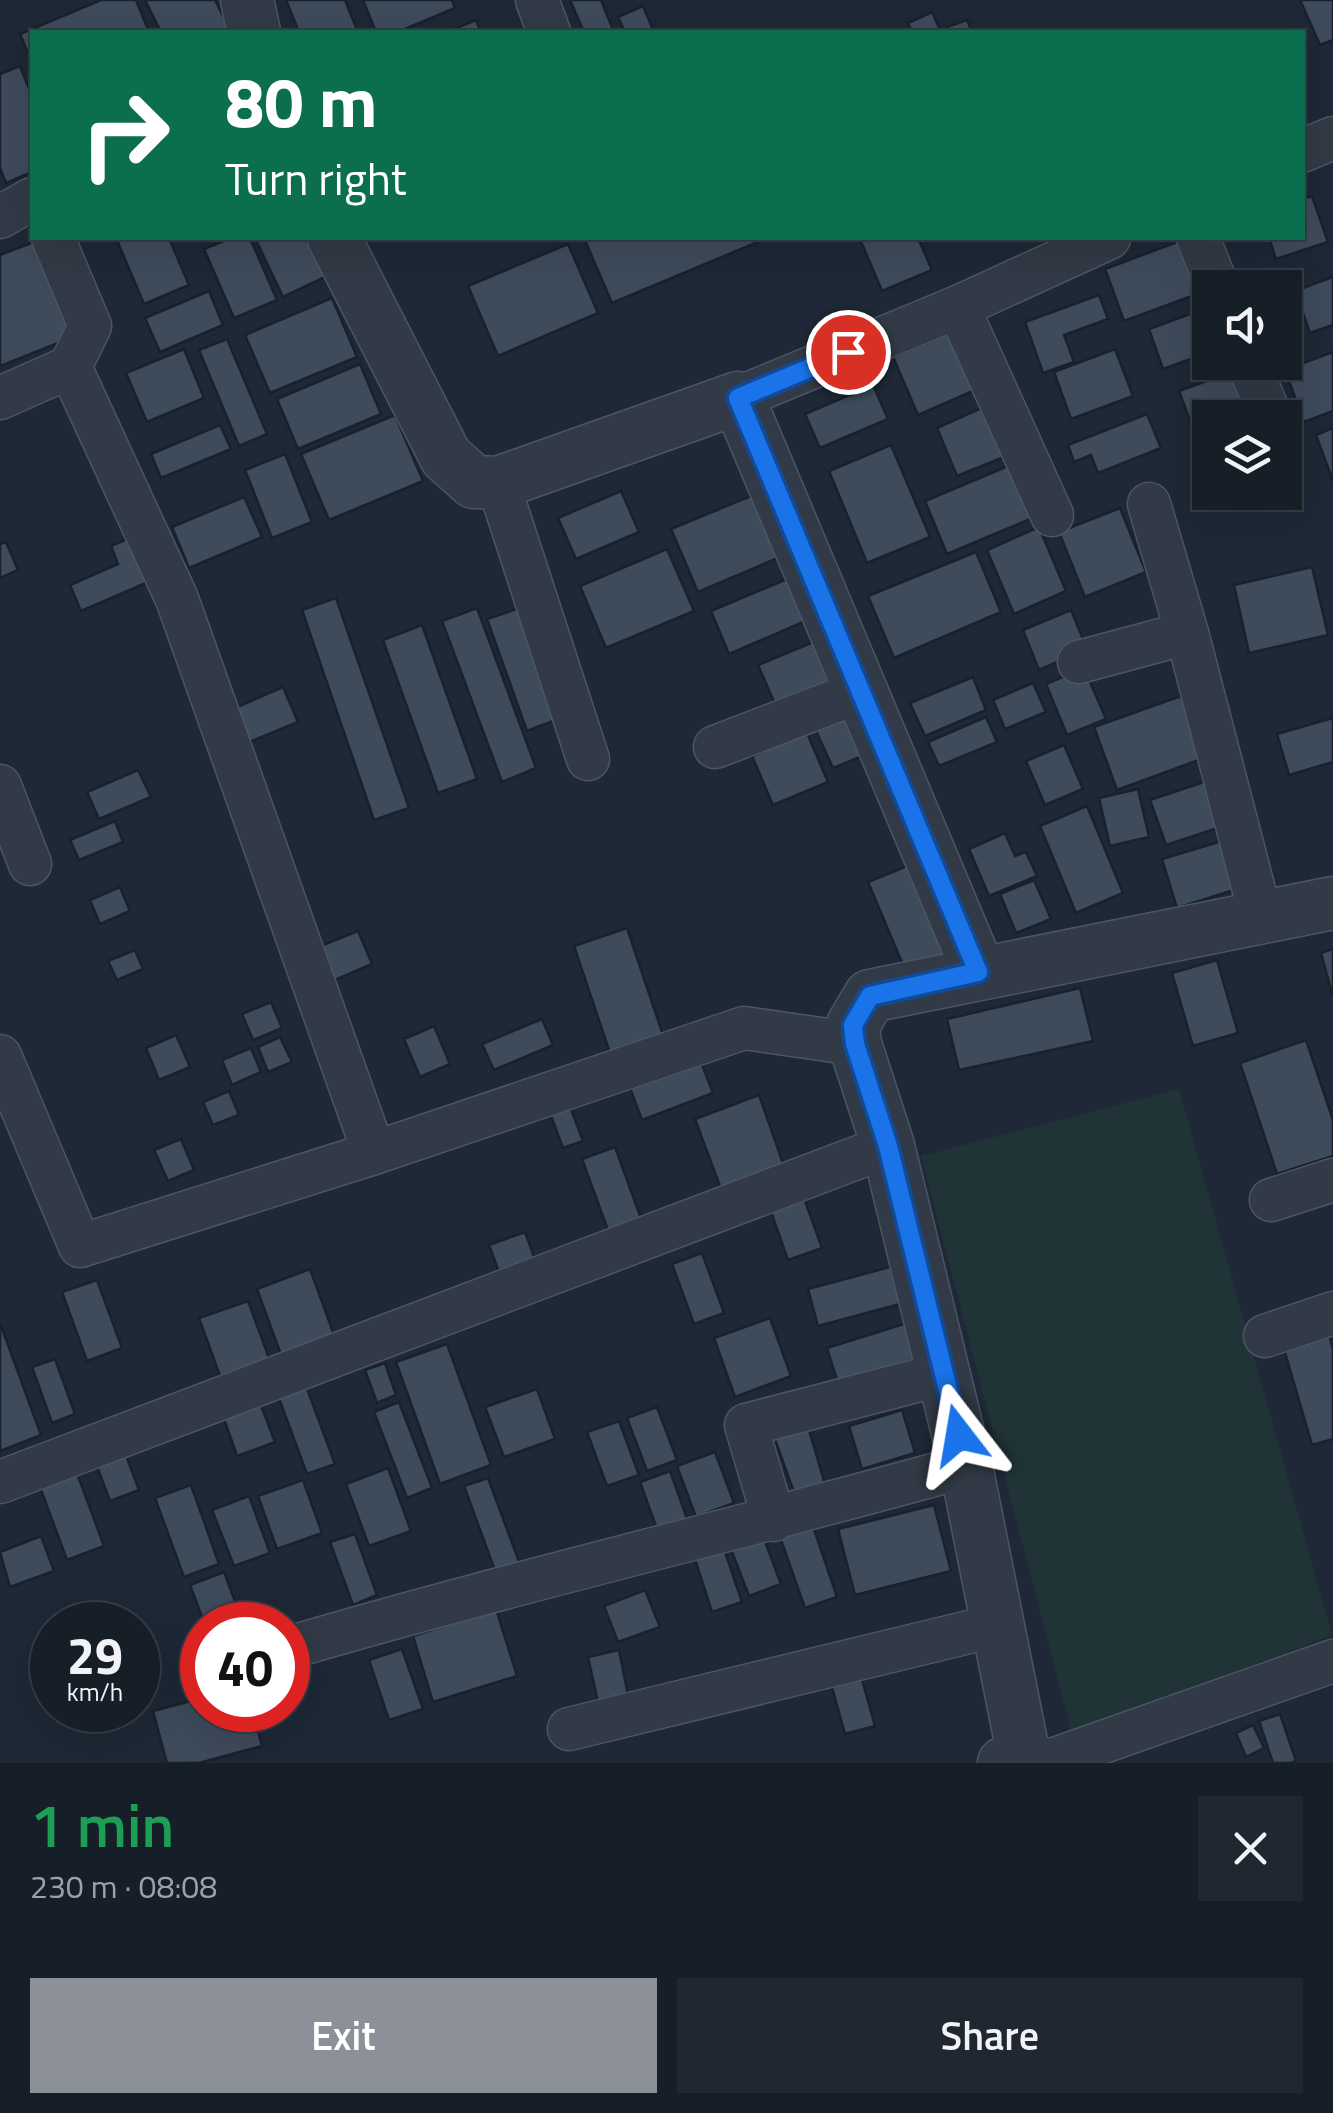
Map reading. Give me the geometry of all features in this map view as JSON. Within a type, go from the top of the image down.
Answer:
[{"type":"street","points":[[247,0],[254,30]]},
{"type":"street","points":[[537,0],[548,30]]},
{"type":"street","points":[[1305,150],[1333,138]]},
{"type":"street","points":[[0,216],[30,200]]},
{"type":"street","points":[[0,398],[70,367],[90,326],[54,240]]},
{"type":"street","points":[[335,240],[446,457],[474,482],[498,482],[738,398],[958,307],[1105,240]]},
{"type":"street","points":[[1199,240],[1211,270]]},
{"type":"street","points":[[958,307],[1052,514]]},
{"type":"street","points":[[70,367],[176,600],[374,1154]]},
{"type":"street","points":[[738,398],[978,972]]},
{"type":"street","points":[[498,482],[588,759]]},
{"type":"street","points":[[1149,504],[1188,633],[1261,917]]},
{"type":"street","points":[[1079,662],[1188,633]]},
{"type":"street","points":[[714,747],[859,692]]},
{"type":"street","points":[[0,786],[30,864]]},
{"type":"street","points":[[1333,903],[870,996],[853,1025],[855,1044],[888,1146],[944,1374],[998,1625],[1033,1761],[1333,1661]]},
{"type":"street","points":[[0,1056],[80,1246],[374,1154],[744,1028],[855,1044]]},
{"type":"street","points":[[0,1482],[888,1146]]},
{"type":"street","points":[[1271,1200],[1333,1180]]},
{"type":"street","points":[[1265,1336],[1333,1312]]},
{"type":"street","points":[[774,1520],[746,1425],[944,1374]]},
{"type":"street","points":[[310,1641],[422,1608],[774,1520],[966,1466]]},
{"type":"street","points":[[569,1729],[998,1625]]},
{"type":"green space","points":[[1179,1089],[1332,1635],[1072,1734],[921,1156]]},
{"type":"building","points":[[101,0],[136,0],[148,30],[30,30],[30,58],[20,34]]},
{"type":"building","points":[[145,0],[215,0],[230,30],[160,30]]},
{"type":"building","points":[[286,0],[345,0],[357,30],[298,30]]},
{"type":"building","points":[[363,0],[452,0],[455,8],[403,30],[375,30]]},
{"type":"building","points":[[570,0],[601,0],[613,30],[583,30]]},
{"type":"building","points":[[1300,0],[1333,0],[1333,40],[1320,45]]},
{"type":"building","points":[[643,6],[653,30],[624,30],[618,17]]},
{"type":"building","points":[[932,12],[940,30],[911,30],[908,23]]},
{"type":"building","points":[[476,20],[480,30],[451,30]]},
{"type":"building","points":[[967,20],[971,30],[948,30],[947,27]]},
{"type":"building","points":[[20,66],[30,91],[30,173],[6,183],[0,168],[0,74]]},
{"type":"building","points":[[1312,196],[1328,242],[1276,259],[1270,240],[1305,240],[1305,198]]},
{"type":"building","points":[[45,240],[103,325],[0,366],[0,255]]},
{"type":"building","points":[[117,240],[170,240],[189,285],[144,304]]},
{"type":"building","points":[[226,240],[251,240],[277,300],[234,318],[204,249]]},
{"type":"building","points":[[256,240],[307,240],[325,277],[283,297]]},
{"type":"building","points":[[585,240],[762,240],[612,303]]},
{"type":"building","points":[[860,240],[919,240],[932,270],[882,291]]},
{"type":"building","points":[[1189,240],[1200,270],[1192,270],[1192,296],[1124,321],[1105,269]]},
{"type":"building","points":[[568,244],[598,313],[498,356],[468,286]]},
{"type":"building","points":[[1333,277],[1333,325],[1310,333],[1302,311],[1302,288]]},
{"type":"building","points":[[209,291],[223,325],[160,352],[145,318]]},
{"type":"building","points":[[1099,295],[1108,319],[1064,335],[1074,362],[1043,373],[1025,322]]},
{"type":"building","points":[[332,298],[357,357],[270,393],[245,335]]},
{"type":"building","points":[[1192,313],[1192,359],[1163,369],[1149,329]]},
{"type":"building","points":[[957,330],[982,387],[918,415],[893,357]]},
{"type":"building","points":[[227,339],[267,434],[239,446],[199,350]]},
{"type":"building","points":[[184,349],[204,398],[147,422],[126,373]]},
{"type":"building","points":[[1115,349],[1133,396],[1071,419],[1054,372]]},
{"type":"building","points":[[1333,352],[1333,411],[1304,422],[1302,400],[1296,400],[1289,380],[1302,380],[1302,364]]},
{"type":"building","points":[[360,364],[381,414],[298,449],[277,399]]},
{"type":"building","points":[[1209,380],[1241,380],[1248,400],[1192,400],[1192,426],[1179,391]]},
{"type":"building","points":[[873,385],[888,419],[820,448],[805,414]]},
{"type":"building","points":[[988,405],[1009,455],[957,476],[937,428]]},
{"type":"building","points":[[1147,414],[1161,448],[1098,473],[1091,455],[1074,462],[1068,445]]},
{"type":"building","points":[[395,415],[423,481],[329,520],[301,454]]},
{"type":"building","points":[[220,425],[231,449],[161,478],[151,454]]},
{"type":"building","points":[[1333,428],[1333,481],[1316,435]]},
{"type":"building","points":[[891,445],[930,537],[867,563],[829,471]]},
{"type":"building","points":[[285,454],[312,522],[272,538],[245,470]]},
{"type":"building","points":[[1013,464],[1035,517],[947,554],[925,501]]},
{"type":"building","points":[[768,489],[794,551],[698,592],[671,529]]},
{"type":"building","points":[[621,491],[639,532],[576,559],[558,518]]},
{"type":"building","points":[[244,497],[262,537],[189,568],[172,527]]},
{"type":"building","points":[[1120,508],[1146,572],[1085,597],[1059,532]]},
{"type":"building","points":[[1039,527],[1066,591],[1014,614],[987,550]]},
{"type":"building","points":[[141,533],[160,577],[81,611],[70,585],[118,564],[111,546]]},
{"type":"building","points":[[6,542],[18,570],[0,578],[0,544]]},
{"type":"building","points":[[667,549],[694,611],[606,648],[580,586]]},
{"type":"building","points":[[976,552],[1001,612],[894,658],[868,596]]},
{"type":"building","points":[[1312,567],[1328,635],[1249,653],[1234,585]]},
{"type":"building","points":[[799,574],[817,616],[729,654],[711,611]]},
{"type":"building","points":[[336,598],[409,808],[374,820],[302,610]]},
{"type":"building","points":[[523,607],[561,718],[527,731],[487,619]]},
{"type":"building","points":[[477,608],[536,768],[502,782],[442,621]]},
{"type":"building","points":[[1071,610],[1087,649],[1039,670],[1023,630]]},
{"type":"building","points":[[422,625],[477,779],[438,793],[383,640]]},
{"type":"building","points":[[828,636],[844,675],[775,704],[758,665]]},
{"type":"building","points":[[1084,668],[1106,719],[1067,735],[1046,684]]},
{"type":"building","points":[[973,677],[986,710],[925,736],[910,703]]},
{"type":"building","points":[[1033,683],[1046,712],[1005,729],[993,700]]},
{"type":"building","points":[[283,687],[298,722],[242,745],[228,711]]},
{"type":"building","points":[[1181,696],[1204,758],[1117,790],[1094,727]]},
{"type":"building","points":[[849,717],[865,755],[833,768],[816,731]]},
{"type":"building","points":[[986,717],[997,742],[939,766],[928,742]]},
{"type":"building","points":[[1333,718],[1333,762],[1289,775],[1277,734]]},
{"type":"building","points":[[807,733],[828,782],[773,805],[752,756]]},
{"type":"building","points":[[1064,745],[1083,789],[1045,805],[1026,761]]},
{"type":"building","points":[[138,770],[151,797],[99,819],[87,792]]},
{"type":"building","points":[[1213,779],[1227,825],[1166,845],[1150,800]]},
{"type":"building","points":[[1138,789],[1149,837],[1110,846],[1099,798]]},
{"type":"building","points":[[1087,806],[1123,893],[1076,913],[1040,826]]},
{"type":"building","points":[[115,821],[123,842],[79,860],[70,840]]},
{"type":"building","points":[[1005,833],[1015,856],[1026,852],[1037,876],[989,896],[969,849]]},
{"type":"building","points":[[1222,841],[1237,889],[1177,908],[1162,859]]},
{"type":"building","points":[[917,862],[954,952],[906,972],[868,882]]},
{"type":"building","points":[[1034,880],[1051,919],[1016,933],[1000,894]]},
{"type":"building","points":[[120,887],[130,911],[100,924],[90,900]]},
{"type":"building","points":[[627,928],[664,1038],[611,1056],[574,946]]},
{"type":"building","points":[[358,931],[372,964],[328,983],[313,949]]},
{"type":"building","points":[[1333,949],[1333,997],[1321,953]]},
{"type":"building","points":[[135,950],[143,969],[117,980],[108,961]]},
{"type":"building","points":[[1217,960],[1238,1033],[1193,1046],[1172,973]]},
{"type":"building","points":[[1080,988],[1093,1041],[959,1070],[947,1019]]},
{"type":"building","points":[[271,1002],[282,1028],[253,1040],[242,1014]]},
{"type":"building","points":[[542,1019],[553,1045],[494,1070],[482,1044]]},
{"type":"building","points":[[434,1026],[450,1064],[420,1077],[404,1039]]},
{"type":"building","points":[[176,1035],[190,1067],[159,1080],[146,1048]]},
{"type":"building","points":[[280,1037],[292,1062],[268,1072],[258,1047]]},
{"type":"building","points":[[1306,1040],[1333,1120],[1333,1156],[1277,1174],[1240,1063]]},
{"type":"building","points":[[251,1048],[261,1072],[232,1085],[222,1060]]},
{"type":"building","points":[[701,1062],[713,1093],[642,1120],[630,1088]]},
{"type":"building","points":[[229,1091],[239,1115],[213,1125],[203,1102]]},
{"type":"building","points":[[759,1095],[784,1166],[721,1189],[695,1119]]},
{"type":"building","points":[[568,1101],[583,1141],[563,1148],[548,1108]]},
{"type":"building","points":[[181,1139],[194,1170],[168,1181],[154,1150]]},
{"type":"building","points":[[615,1147],[646,1232],[613,1244],[582,1159]]},
{"type":"building","points":[[804,1198],[822,1248],[788,1260],[770,1209]]},
{"type":"building","points":[[525,1232],[539,1270],[503,1283],[489,1245]]},
{"type":"building","points":[[702,1253],[724,1313],[694,1324],[672,1264]]},
{"type":"building","points":[[905,1263],[915,1300],[818,1326],[808,1289]]},
{"type":"building","points":[[310,1269],[337,1343],[284,1363],[257,1289]]},
{"type":"building","points":[[97,1280],[122,1348],[87,1361],[62,1292]]},
{"type":"building","points":[[248,1301],[269,1358],[220,1376],[199,1318]]},
{"type":"building","points":[[770,1318],[791,1376],[735,1397],[714,1338]]},
{"type":"building","points":[[923,1318],[934,1353],[838,1383],[827,1348]]},
{"type":"building","points":[[0,1323],[41,1435],[0,1451]]},
{"type":"building","points":[[1329,1335],[1333,1349],[1333,1439],[1312,1445],[1284,1349]]},
{"type":"building","points":[[447,1344],[491,1465],[440,1484],[396,1362]]},
{"type":"building","points":[[55,1359],[75,1414],[52,1423],[32,1367]]},
{"type":"building","points":[[385,1363],[396,1395],[377,1403],[365,1370]]},
{"type":"building","points":[[302,1375],[335,1464],[307,1474],[274,1385]]},
{"type":"building","points":[[537,1389],[555,1439],[504,1457],[485,1407]]},
{"type":"building","points":[[259,1400],[275,1442],[237,1456],[222,1413]]},
{"type":"building","points":[[399,1402],[432,1488],[407,1498],[374,1412]]},
{"type":"building","points":[[657,1407],[677,1460],[647,1471],[627,1418]]},
{"type":"building","points":[[902,1410],[915,1453],[862,1469],[849,1426]]},
{"type":"building","points":[[806,1420],[827,1491],[795,1495],[773,1434]]},
{"type":"building","points":[[619,1421],[639,1475],[607,1486],[587,1432]]},
{"type":"building","points":[[124,1450],[139,1490],[110,1501],[95,1461]]},
{"type":"building","points":[[715,1452],[734,1503],[696,1517],[677,1466]]},
{"type":"building","points":[[74,1465],[104,1546],[67,1560],[37,1479]]},
{"type":"building","points":[[388,1468],[411,1531],[369,1546],[346,1484]]},
{"type":"building","points":[[670,1471],[688,1521],[658,1532],[640,1482]]},
{"type":"building","points":[[488,1478],[521,1567],[497,1576],[464,1486]]},
{"type":"building","points":[[303,1480],[322,1533],[277,1549],[258,1496]]},
{"type":"building","points":[[191,1485],[219,1564],[184,1577],[155,1498]]},
{"type":"building","points":[[249,1496],[270,1553],[234,1566],[212,1510]]},
{"type":"building","points":[[934,1505],[951,1571],[855,1595],[838,1529]]},
{"type":"building","points":[[813,1526],[837,1597],[805,1608],[780,1537]]},
{"type":"building","points":[[355,1534],[377,1595],[353,1605],[330,1542]]},
{"type":"building","points":[[41,1536],[54,1571],[10,1587],[0,1552]]},
{"type":"building","points":[[763,1536],[781,1584],[749,1596],[731,1549]]},
{"type":"building","points":[[722,1543],[742,1602],[712,1612],[693,1553]]},
{"type":"building","points":[[224,1572],[235,1602],[196,1602],[190,1585]]},
{"type":"building","points":[[645,1590],[660,1627],[618,1642],[604,1606]]},
{"type":"building","points":[[496,1609],[517,1676],[433,1702],[413,1636]]},
{"type":"building","points":[[402,1649],[423,1709],[389,1720],[369,1660]]},
{"type":"building","points":[[619,1650],[628,1695],[598,1702],[588,1657]]},
{"type":"building","points":[[861,1676],[875,1726],[845,1734],[831,1684]]},
{"type":"building","points":[[180,1704],[180,1732],[258,1732],[262,1746],[199,1763],[167,1763],[159,1732],[160,1709]]},
{"type":"building","points":[[1280,1714],[1296,1761],[1291,1763],[1273,1763],[1259,1721]]},
{"type":"building","points":[[1253,1725],[1264,1748],[1246,1757],[1236,1733]]},
{"type":"route","points":[[848,352],[738,398],[978,972],[870,996],[853,1025],[855,1044],[888,1146],[959,1435]]}]
